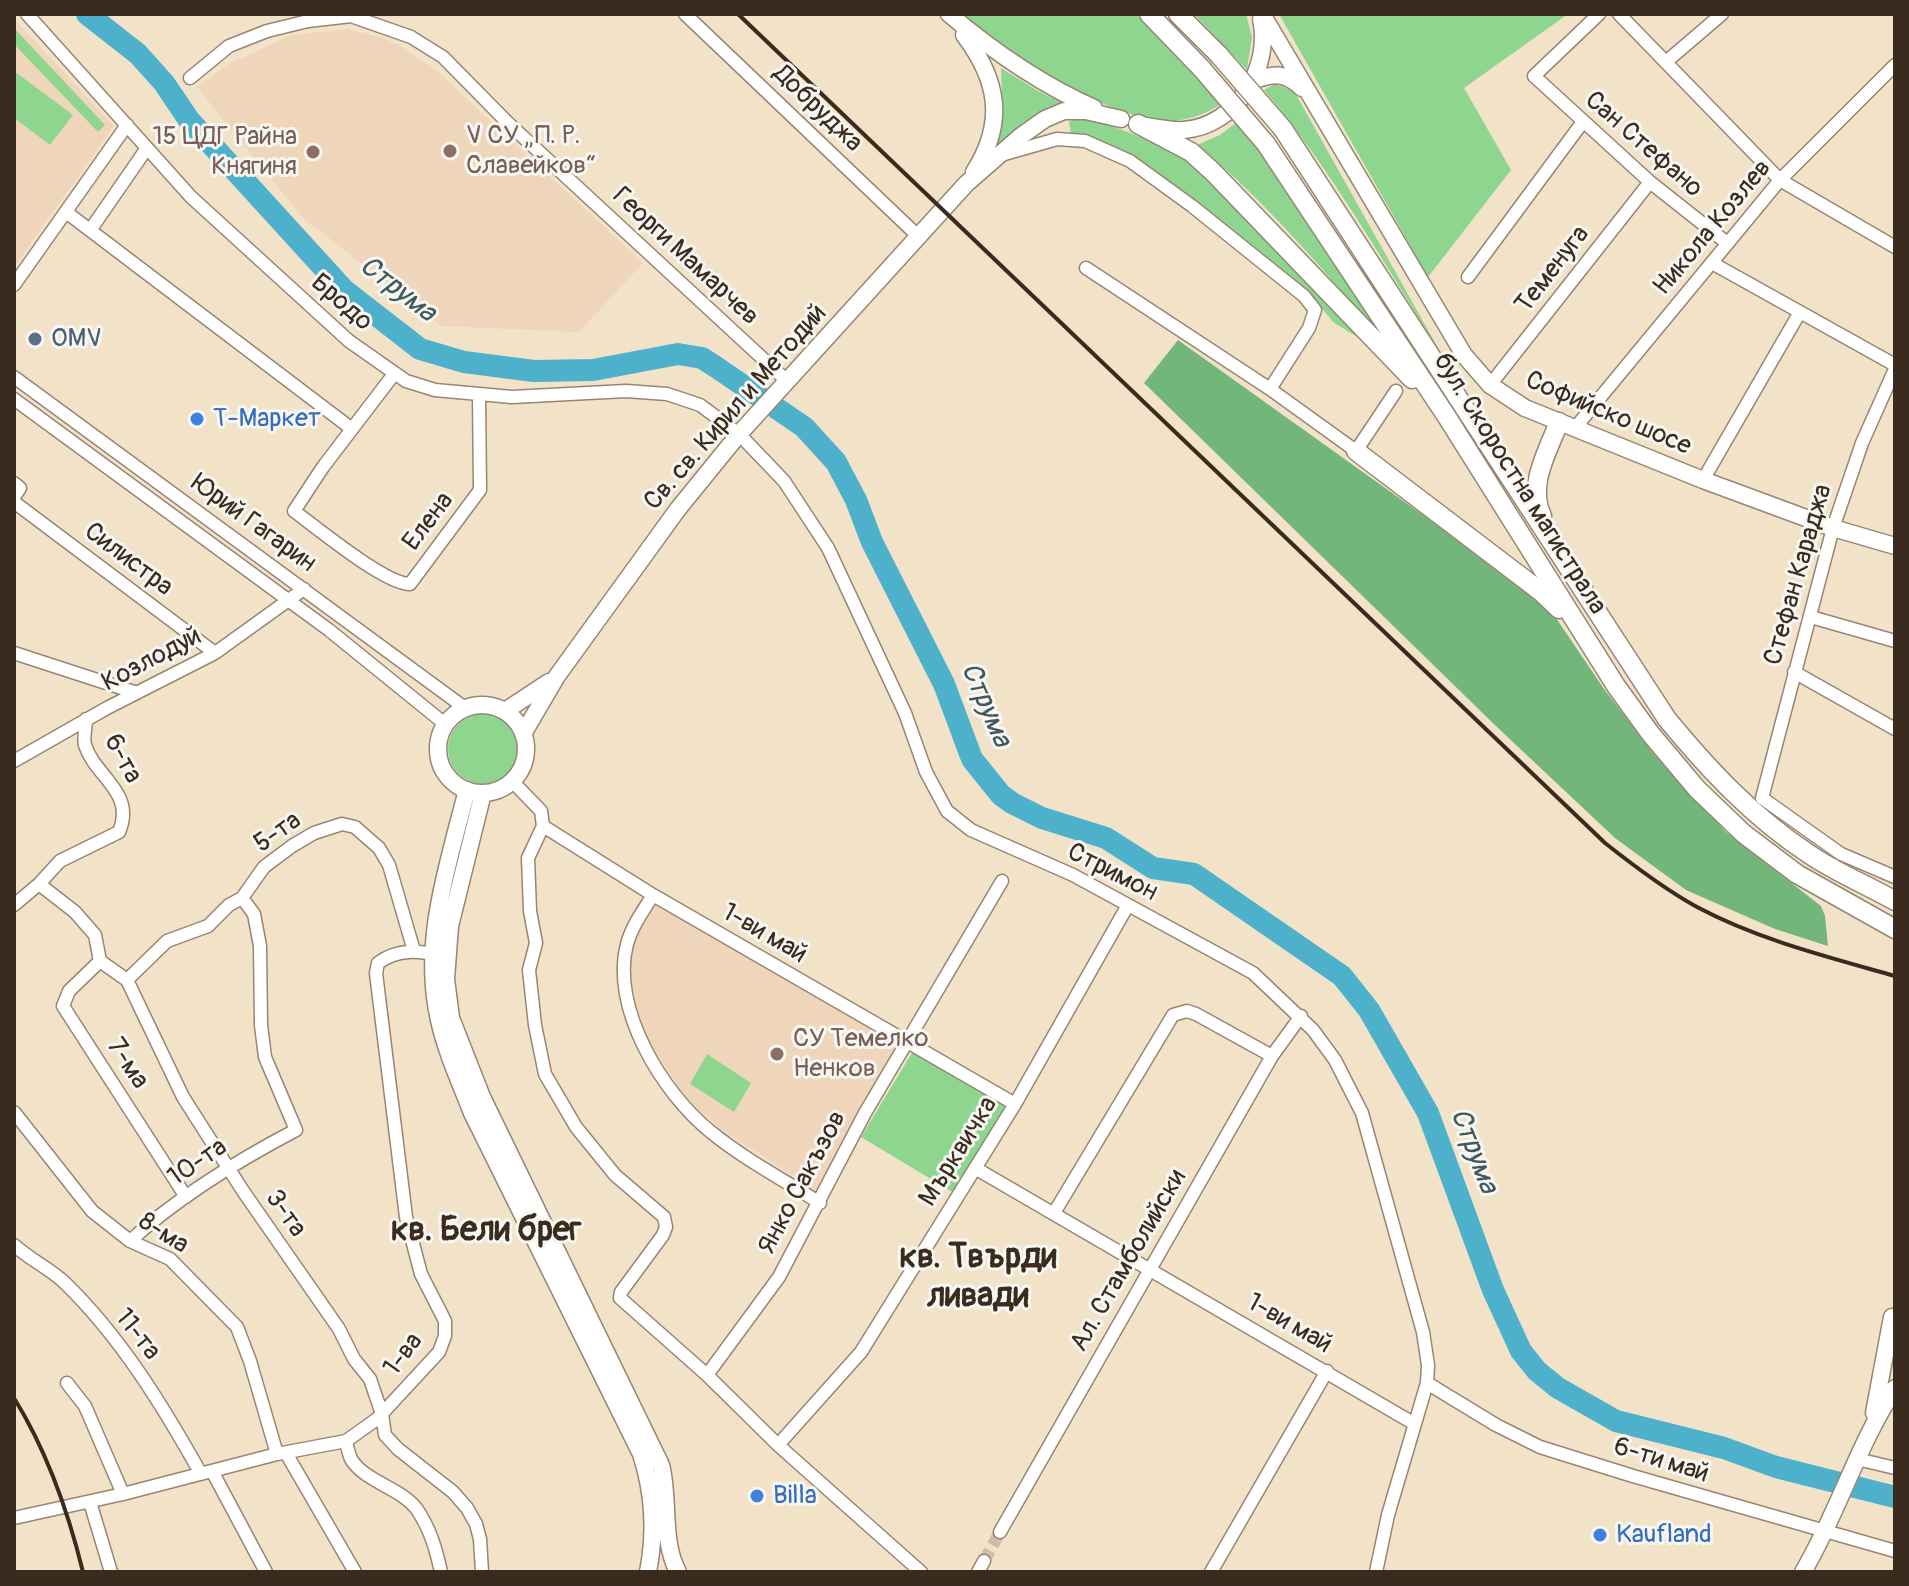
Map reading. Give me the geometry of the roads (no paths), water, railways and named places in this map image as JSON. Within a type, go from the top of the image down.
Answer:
[{"type":"highway","name":"бул. Скоростна магистрала","points":[[1149,14],[1202,69],[1266,144],[1447,417],[1582,633],[1650,733],[1706,798],[1744,834],[1797,874],[1895,929]]},
{"type":"highway","name":"бул. Скоростна магистрала","points":[[1178,14],[1219,55],[1283,129],[1667,719],[1714,775],[1759,817],[1810,855],[1895,901]]},
{"type":"highway","points":[[1130,122],[1191,152],[1213,172],[1447,417]]},
{"type":"highway","points":[[1562,558],[1538,509],[1535,492],[1539,475],[1567,425]]},
{"type":"highway","points":[[1356,451],[1540,591],[1582,633]]},
{"type":"main road","name":"Св. св. Кирил и Методий","points":[[949,14],[977,52],[993,88],[994,110],[989,145],[966,184]]},
{"type":"main road","points":[[949,14],[1002,57],[1064,95],[1130,122],[1184,130],[1207,124],[1242,98],[1253,81],[1263,47],[1261,14]]},
{"type":"main road","name":"Софийско шосе","points":[[1261,14],[1464,355],[1490,385],[1513,402],[1703,480],[1833,528],[1895,546]]},
{"type":"main road","name":"Софийско шосе","points":[[1253,81],[1276,74],[1286,76],[1310,97]]},
{"type":"main road","name":"Св. св. Кирил и Методий","points":[[523,734],[557,676],[678,509],[744,429],[966,184],[1045,119],[1064,111],[1086,111],[1130,122]]},
{"type":"main road","name":"Св. св. Кирил и Методий","points":[[505,711],[557,676]]},
{"type":"main road","points":[[481,705],[505,711],[519,725],[526,748],[524,762],[512,781],[499,790],[475,792],[454,782],[440,763],[439,739],[445,724],[465,708],[481,705]]},
{"type":"main road","points":[[475,792],[460,879],[439,956],[438,1018],[472,1113],[641,1454],[653,1501],[654,1536],[648,1572]]},
{"type":"main road","points":[[439,956],[451,1018],[482,1097],[661,1465],[665,1479],[669,1541],[678,1572]]},
{"type":"main road","points":[[1873,1423],[1894,1320]]},
{"type":"main road","points":[[1803,1572],[1873,1423],[1895,1388]]},
{"type":"street","name":"Бродо","points":[[27,14],[191,197],[349,341],[394,374],[435,390],[512,397],[626,391],[667,394],[700,405],[724,421]]},
{"type":"street","name":"Добруджа","points":[[685,14],[919,237]]},
{"type":"street","name":"Сан Стефано","points":[[1599,14],[1534,76],[1650,182],[1727,243]]},
{"type":"street","points":[[1619,14],[1780,180],[1895,247]]},
{"type":"street","points":[[1667,61],[1722,14]]},
{"type":"street","name":"Георги Мамарчев","points":[[190,78],[229,46],[308,21],[351,15],[411,37],[443,57],[782,387]]},
{"type":"street","name":"Никола Козлев","points":[[1567,425],[1712,263],[1780,180],[1895,65]]},
{"type":"street","points":[[1468,277],[1582,123]]},
{"type":"street","points":[[14,285],[127,125]]},
{"type":"street","points":[[998,156],[1057,139],[1085,141],[1130,161],[1192,206],[1304,296],[1315,310],[1309,328],[1270,389]]},
{"type":"street","points":[[91,229],[147,148]]},
{"type":"street","name":"Теменуга","points":[[1490,385],[1650,182]]},
{"type":"street","points":[[66,212],[352,429],[394,374]]},
{"type":"street","points":[[1712,263],[1895,367]]},
{"type":"street","points":[[1086,268],[1270,389],[1356,451],[1396,391]]},
{"type":"street","points":[[1703,480],[1800,312]]},
{"type":"street","name":"Стефан Караджа","points":[[1895,367],[1862,443],[1833,528],[1762,798],[1841,854],[1895,877]]},
{"type":"street","name":"Юрий Гагарин","points":[[14,377],[465,708]]},
{"type":"street","name":"Елена","points":[[352,429],[294,511],[383,574],[403,584],[410,584],[480,490],[479,394]]},
{"type":"street","name":"Юрий Гагарин","points":[[14,399],[287,599],[445,724]]},
{"type":"street","name":"Стримон","points":[[724,421],[744,429],[784,481],[828,548],[905,713],[926,772],[947,811],[971,830],[1073,875],[1253,973],[1301,1016],[1335,1060],[1362,1113],[1423,1332],[1428,1365],[1427,1383]]},
{"type":"street","name":"Силистра","points":[[14,483],[20,488],[14,500],[215,653]]},
{"type":"street","points":[[1877,541],[1895,536]]},
{"type":"street","name":"Козлодуй","points":[[14,761],[86,719],[215,653],[304,589]]},
{"type":"street","points":[[1811,617],[1895,641]]},
{"type":"street","points":[[14,653],[137,693]]},
{"type":"street","points":[[1794,672],[1895,729]]},
{"type":"street","name":"6-та","points":[[14,905],[60,861],[119,832],[125,817],[119,798],[84,745],[86,719]]},
{"type":"street","name":"1-ви май","points":[[512,781],[541,811],[543,826],[653,895],[1015,1104]]},
{"type":"street","name":"5-та","points":[[127,980],[167,941],[208,926],[229,905],[242,898],[264,867],[292,846],[330,826],[342,824],[355,827],[379,848],[389,865],[414,951]]},
{"type":"street","points":[[543,826],[528,858],[530,911],[536,943],[529,970],[535,1025],[545,1074],[576,1127],[615,1175],[664,1217],[666,1227],[621,1292],[620,1298],[921,1572]]},
{"type":"street","name":"Янко Сакъзов","points":[[707,1375],[779,1277],[865,1113],[910,1042],[1002,881]]},
{"type":"street","points":[[39,884],[75,912],[95,935],[100,961]]},
{"type":"street","points":[[653,895],[633,927],[626,948],[625,970],[634,1027],[657,1070],[675,1095],[712,1133],[820,1203]]},
{"type":"street","name":"10-та","points":[[130,1241],[158,1216],[229,1167],[296,1130],[265,1057],[261,1025],[260,946],[254,914],[242,898]]},
{"type":"street","name":"Мърквичка","points":[[778,1445],[861,1352],[1015,1104],[1128,905]]},
{"type":"street","name":"1-ва","points":[[14,1518],[346,1441],[382,1414],[439,1352],[445,1336],[445,1321],[418,1265],[406,1217],[377,994],[378,963],[391,954],[414,951],[439,956]]},
{"type":"street","name":"3-та","points":[[100,961],[127,980],[183,1097],[370,1379],[382,1414],[385,1435],[453,1492],[467,1508],[480,1539],[482,1572]]},
{"type":"street","name":"7-ма","points":[[100,961],[64,997],[63,1006],[186,1197]]},
{"type":"street","points":[[1054,1213],[1173,1015],[1187,1011],[1196,1014],[1272,1056]]},
{"type":"street","name":"Ал. Стамболийски","points":[[1000,1532],[1272,1056],[1301,1016]]},
{"type":"street","name":"8-ма","points":[[14,1112],[92,1211],[130,1241],[170,1259],[237,1327],[281,1454],[355,1572]]},
{"type":"street","name":"1-ви май","points":[[975,1168],[1413,1423]]},
{"type":"street","name":"11-та","points":[[14,1245],[62,1280],[97,1320],[164,1407],[266,1572]]},
{"type":"street","points":[[1211,1572],[1327,1371]]},
{"type":"street","points":[[67,1383],[85,1406],[123,1494]]},
{"type":"street","points":[[1376,1572],[1388,1515],[1427,1383]]},
{"type":"street","name":"6-ти май","points":[[1427,1383],[1518,1438],[1540,1447],[1827,1526],[1895,1551]]},
{"type":"street","points":[[346,1441],[351,1459],[364,1473],[391,1487],[415,1506],[433,1537],[441,1572]]},
{"type":"street","points":[[1855,1464],[1895,1468]]},
{"type":"street","points":[[90,1502],[111,1572]]},
{"type":"waterway","name":"Струма","points":[[87,14],[138,54],[164,83],[189,120],[344,290],[420,349],[464,362],[534,371],[593,370],[678,354],[702,358],[804,427],[836,462],[856,500],[872,542],[944,684],[972,759],[1001,795],[1042,818],[1106,838],[1153,868],[1194,874],[1342,976],[1369,1010],[1428,1113],[1493,1290],[1521,1351],[1537,1371],[1558,1388],[1616,1421],[1895,1497]]},
{"type":"tunnel","points":[[984,1561],[1000,1532]]},
{"type":"railway","points":[[738,14],[1605,843],[1673,893],[1721,919],[1794,947],[1895,976]]},
{"type":"railway","points":[[14,1398],[37,1439],[55,1482],[83,1572]]},
{"type":"place","name":"V СУ „П. Р. Славейков“","points":[[450,151]]},
{"type":"place","name":"15 ЦДГ Райна Княгиня","points":[[313,152]]},
{"type":"place","name":"OMV","points":[[35,339]]},
{"type":"place","name":"Т-Маркет","points":[[197,419]]},
{"type":"place","name":"СУ Темелко Ненков","points":[[777,1054]]},
{"type":"place","name":"Billa","points":[[757,1496]]},
{"type":"place","name":"Kaufland","points":[[1600,1535]]},
{"type":"district","name":"кв. Бели брег","points":[[486,1231]]},
{"type":"district","name":"кв. Твърди ливади","points":[[978,1278]]}]
